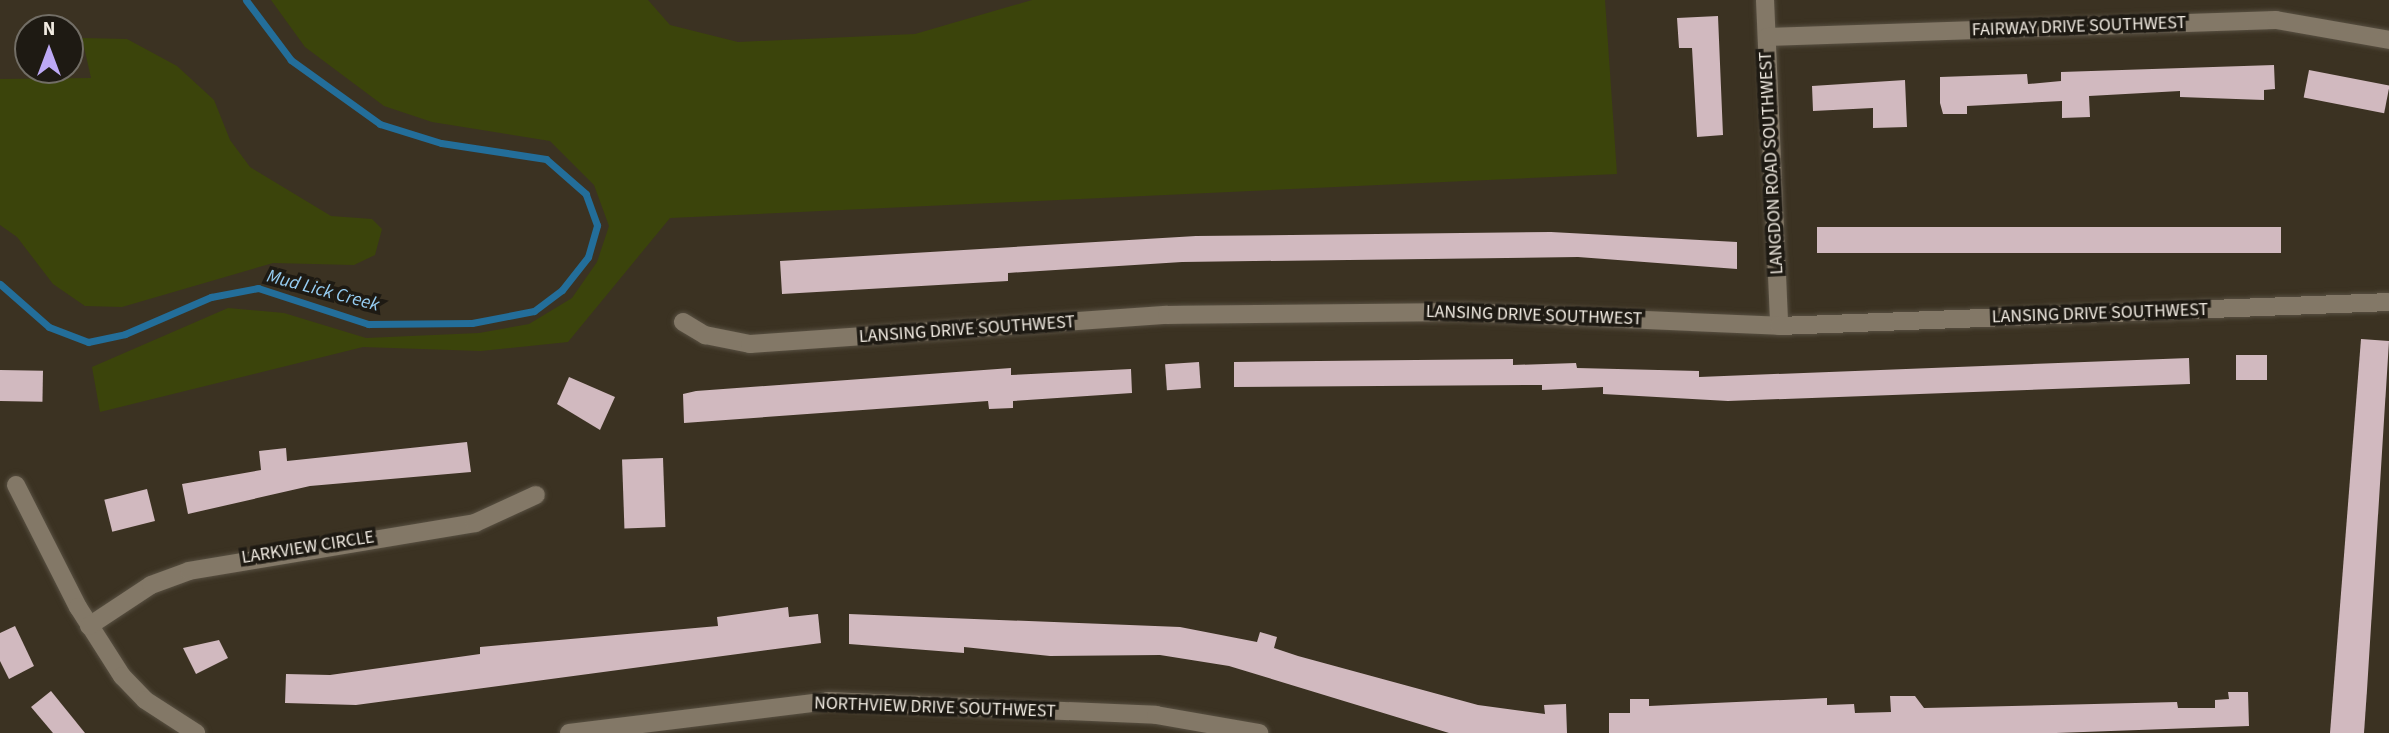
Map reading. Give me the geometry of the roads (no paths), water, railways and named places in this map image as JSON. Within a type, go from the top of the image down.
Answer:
[{"type":"street","name":"LANGDON ROAD SOUTHWEST","points":[[1765,0],[1779,326]]},
{"type":"street","name":"FAIRWAY DRIVE SOUTHWEST","points":[[1767,37],[2276,20],[2389,40]]},
{"type":"street","name":"LANSING DRIVE SOUTHWEST","points":[[683,322],[705,335],[750,344],[1266,313],[1462,312],[1779,326],[2389,302]]},
{"type":"street","points":[[16,485],[89,626],[145,700],[196,733]]},
{"type":"street","name":"LARKVIEW CIRCLE","points":[[89,626],[151,585],[189,570],[475,523],[536,495]]},
{"type":"street","name":"NORTHVIEW DRIVE SOUTHWEST","points":[[569,733],[828,701],[1156,715],[1259,733]]},
{"type":"waterway","name":"Mud Lick Creek","points":[[0,284],[49,327],[88,342],[125,334],[211,297],[258,288],[368,324],[472,323],[534,311],[562,290],[588,257],[597,225],[586,194],[546,159],[441,143],[380,124],[291,60],[246,0]]}]
